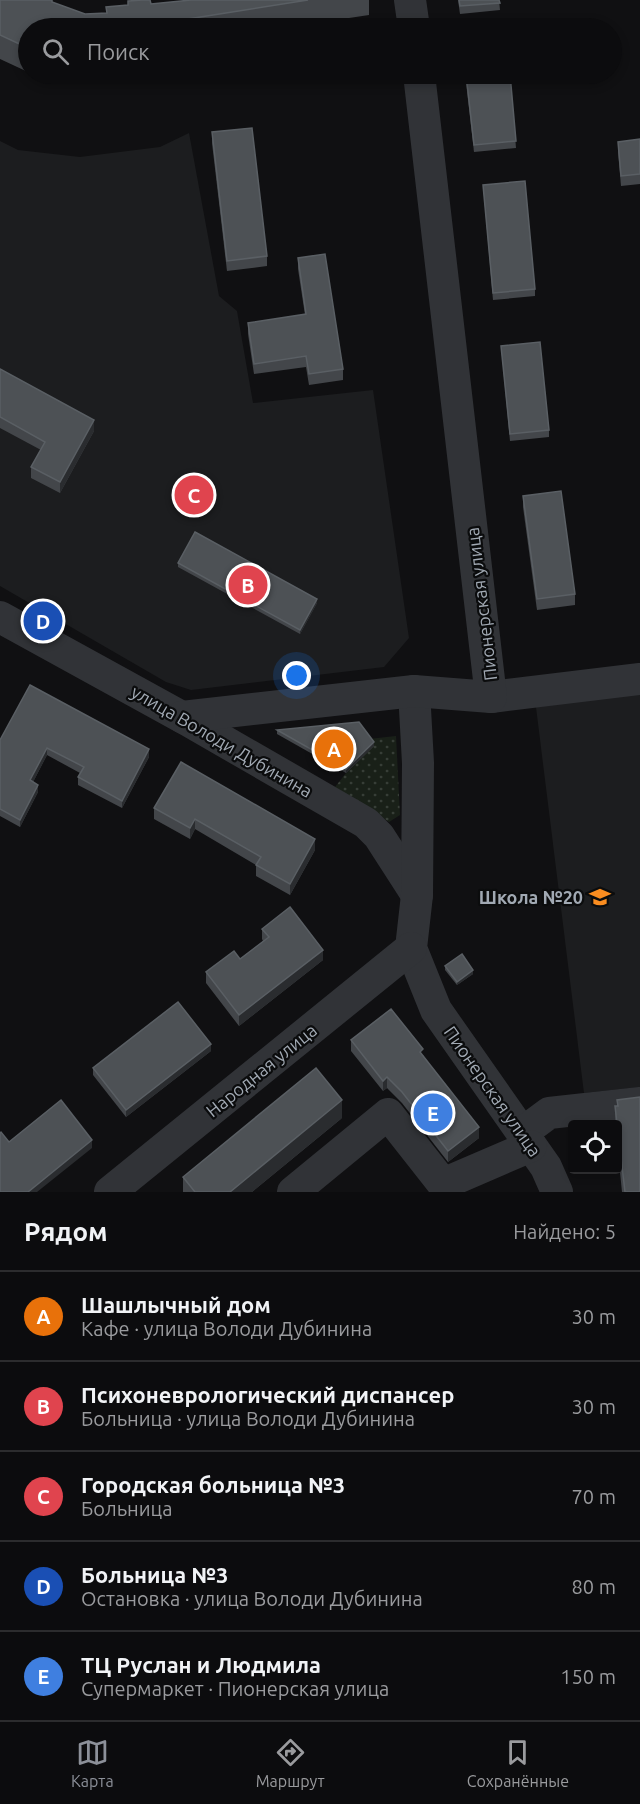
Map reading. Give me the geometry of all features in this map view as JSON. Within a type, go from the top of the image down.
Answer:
[{"type":"street","points":[[410,0],[413,18]]},
{"type":"street","name":"Пионерская улица","points":[[420,84],[491,697],[414,691],[418,763],[417,895],[411,948],[436,1010],[546,1167],[557,1192]]},
{"type":"street","name":"улица Володи Дубинина","points":[[0,616],[366,823],[379,836],[417,895]]},
{"type":"street","points":[[491,697],[640,679]]},
{"type":"street","points":[[182,717],[414,691]]},
{"type":"street","name":"Народная улица","points":[[110,1192],[411,948]]},
{"type":"street","points":[[293,1192],[388,1114],[443,1184],[527,1139],[549,1113],[640,1103]]},
{"type":"shaded area","points":[[189,133],[219,296],[237,311],[253,403],[373,390],[409,638],[384,667],[191,690],[166,682],[0,586],[0,141],[18,150],[80,157],[160,147]]},
{"type":"shaded area","name":"Школа №20","points":[[640,694],[640,1087],[584,1093],[536,707]]},
{"type":"shaded area","points":[[396,736],[400,815],[389,822],[335,787],[373,746],[369,739]]},
{"type":"building","points":[[0,0],[52,0],[52,2],[85,14],[107,13],[106,7],[128,5],[128,1],[143,0],[150,0],[151,4],[191,0],[308,0],[194,18],[18,18],[18,43],[0,35]]},
{"type":"building","points":[[459,0],[499,0],[500,3],[460,6]]},
{"type":"building","points":[[467,84],[511,84],[516,141],[474,145]]},
{"type":"building","points":[[252,128],[267,256],[227,261],[212,132]]},
{"type":"building","points":[[640,139],[640,174],[621,176],[618,142]]},
{"type":"building","points":[[525,181],[535,289],[493,293],[483,185]]},
{"type":"building","points":[[325,254],[343,369],[309,374],[306,356],[254,364],[248,323],[306,314],[298,258]]},
{"type":"building","points":[[540,342],[549,430],[510,434],[501,346]]},
{"type":"building","points":[[0,369],[94,420],[60,482],[31,467],[45,442],[0,417]]},
{"type":"building","points":[[561,491],[575,594],[537,599],[523,496]]},
{"type":"building","points":[[195,532],[317,599],[300,630],[178,563]]},
{"type":"building","points":[[30,685],[149,749],[122,801],[78,777],[84,767],[47,748],[30,780],[38,785],[20,820],[0,809],[0,740]]},
{"type":"building","points":[[359,722],[374,742],[346,769],[277,730]]},
{"type":"building","points":[[181,762],[315,839],[290,884],[256,865],[261,857],[195,819],[190,828],[154,808]]},
{"type":"building","points":[[290,907],[323,950],[239,1015],[206,972],[234,951],[240,959],[269,937],[262,929]]},
{"type":"building","points":[[462,954],[473,970],[457,982],[445,966]]},
{"type":"building","points":[[178,1002],[211,1044],[126,1110],[93,1068]]},
{"type":"building","points":[[391,1009],[423,1049],[420,1052],[479,1127],[448,1151],[402,1092],[387,1077],[383,1081],[351,1040]]},
{"type":"building","points":[[316,1068],[342,1100],[230,1192],[195,1192],[183,1177]]},
{"type":"building","points":[[640,1097],[640,1192],[625,1192],[622,1166],[622,1120],[617,1120],[615,1106],[618,1106],[617,1100]]},
{"type":"building","points":[[61,1100],[92,1140],[28,1192],[0,1192],[0,1133],[9,1142]]},
{"type":"place","name":"Городская больница №3","points":[[194,495]]},
{"type":"place","name":"Психоневрологический диспансер","points":[[248,585]]},
{"type":"place","name":"Больница №3","points":[[43,621]]},
{"type":"place","name":"Шашлычный дом","points":[[334,749]]},
{"type":"place","name":"Школа №20","points":[[600,897]]},
{"type":"place","name":"ТЦ Руслан и Людмила","points":[[433,1113]]}]
